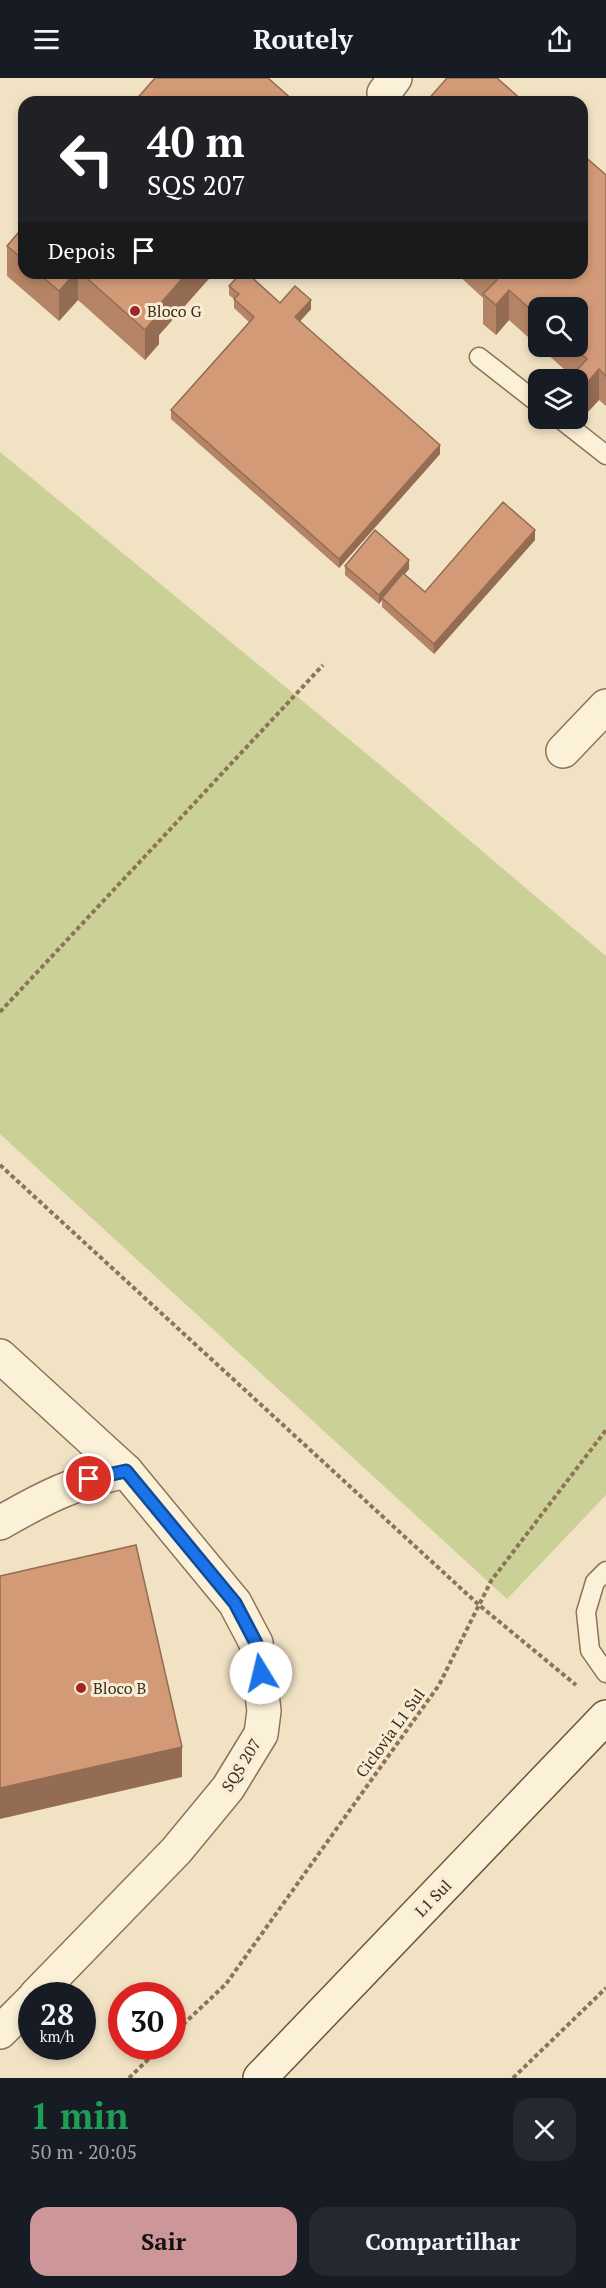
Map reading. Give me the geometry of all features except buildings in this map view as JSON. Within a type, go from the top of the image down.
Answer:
[{"type":"street","points":[[563,751],[606,706]]},
{"type":"street","name":"SQS 207","points":[[0,1356],[126,1471],[235,1603],[256,1643],[264,1711],[261,1734],[228,1788],[176,1851],[49,1982]]},
{"type":"street","points":[[0,1523],[44,1497],[89,1479],[126,1471]]},
{"type":"street","name":"L1 Sul","points":[[260,2078],[606,1717]]},
{"type":"street","points":[[0,2032],[18,2014]]},
{"type":"lane","points":[[479,357],[528,395]]},
{"type":"lane","points":[[573,429],[606,455]]},
{"type":"lane","points":[[606,1571],[596,1582],[586,1612],[590,1650],[606,1673]]},
{"type":"path","points":[[0,1012],[323,665]]},
{"type":"path","points":[[0,1165],[479,1605],[579,1688]]},
{"type":"path","name":"Ciclovia L1 Sul","points":[[186,2022],[226,1984],[439,1685],[491,1581],[606,1430]]},
{"type":"path","points":[[513,2078],[606,1989]]},
{"type":"path","points":[[129,2078],[148,2060]]},
{"type":"green space","points":[[0,452],[396,778],[606,956],[606,1495],[507,1599],[0,1134]]},
{"type":"place","name":"Bloco G","points":[[135,311]]},
{"type":"place","name":"Bloco B","points":[[81,1688]]},
{"type":"route","points":[[89,1479],[126,1471],[235,1603],[256,1643],[261,1673]]}]
